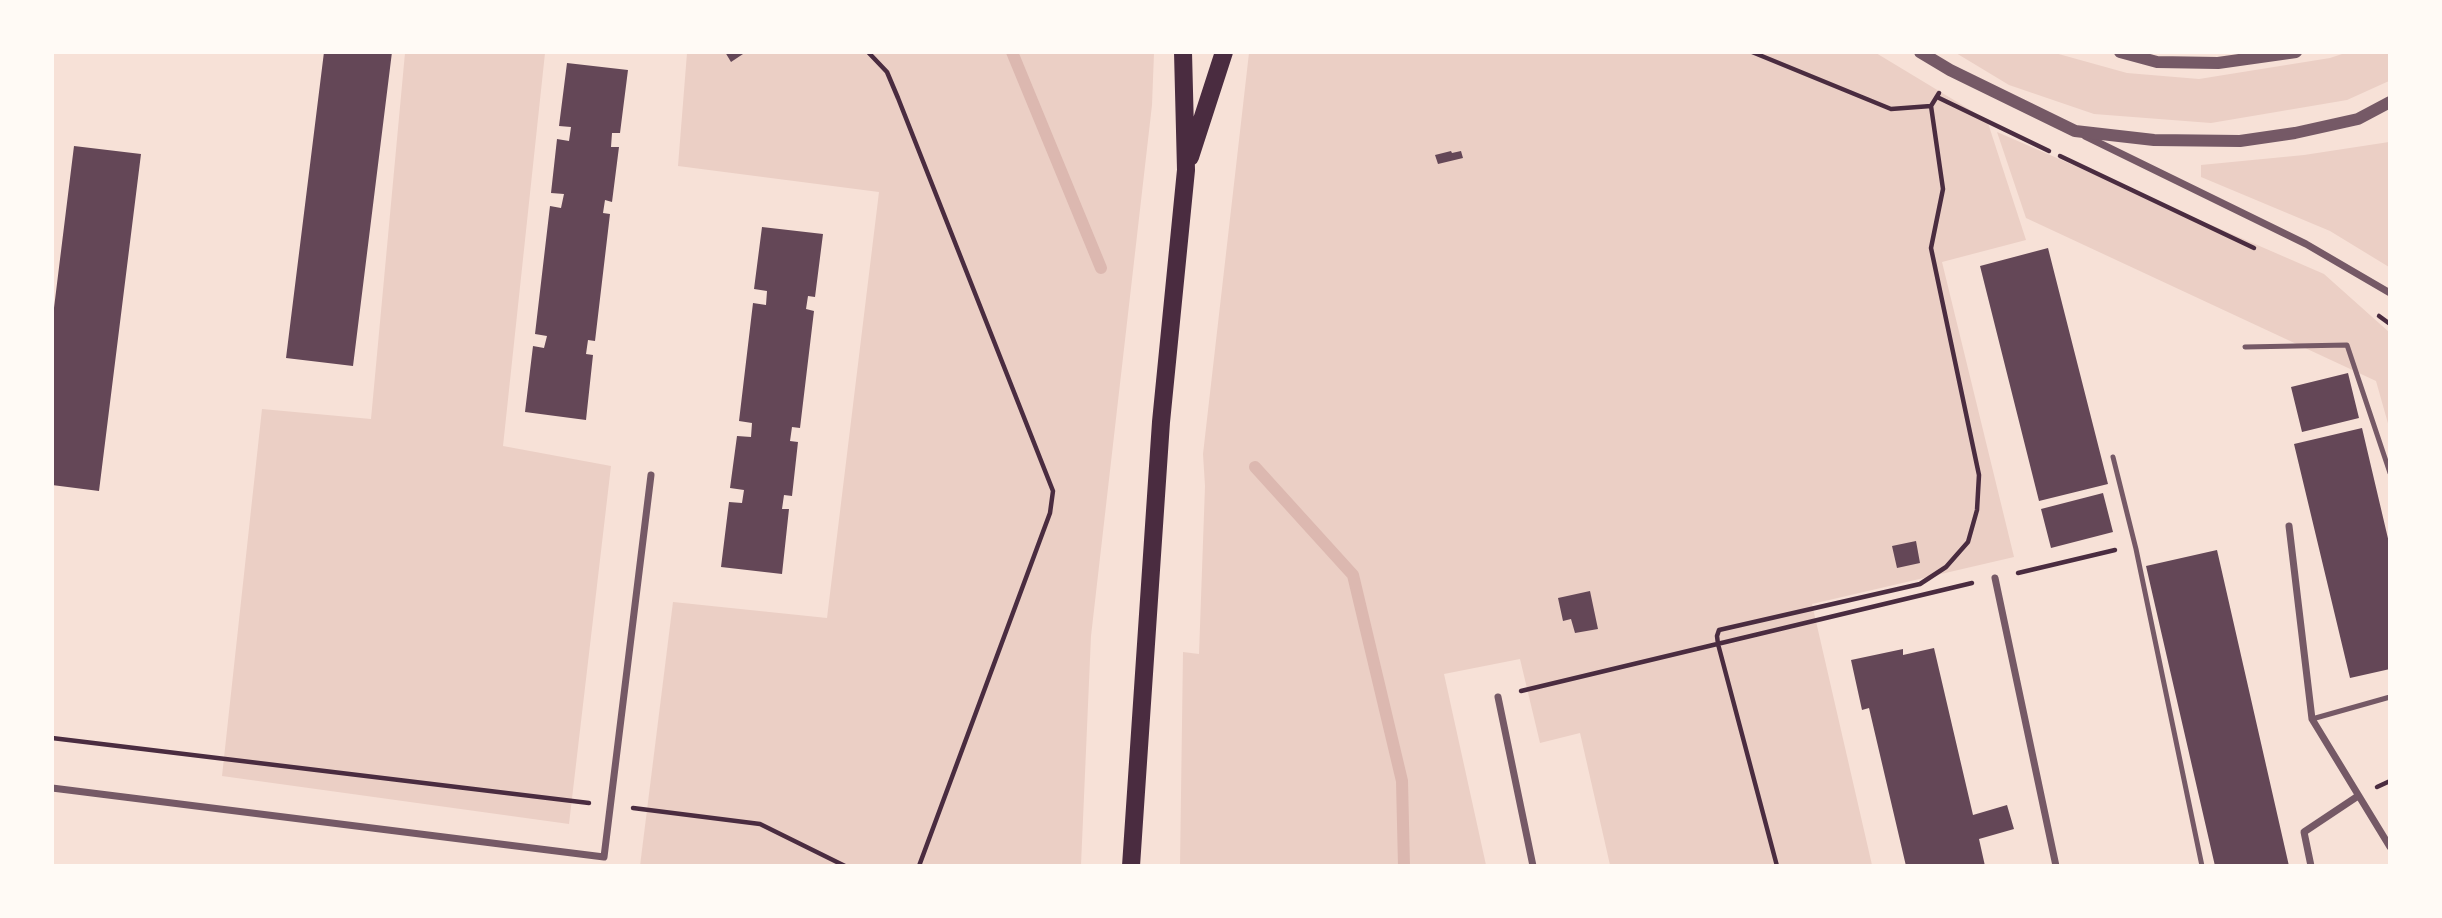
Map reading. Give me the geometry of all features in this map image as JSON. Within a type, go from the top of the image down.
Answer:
[{"type":"main road","points":[[1131,866],[1161,422],[1186,170],[1183,52]]},
{"type":"main road","points":[[1186,170],[1224,52]]},
{"type":"street","points":[[1920,52],[1950,70],[2306,244],[2389,293]]},
{"type":"street","points":[[2120,52],[2157,62],[2218,63],[2296,52]]},
{"type":"street","points":[[2075,131],[2154,139],[2239,141],[2295,133],[2358,119],[2389,102]]},
{"type":"street","points":[[52,788],[604,857],[651,475]]},
{"type":"street","points":[[2289,526],[2312,719],[2389,847]]},
{"type":"street","points":[[1994,578],[2056,866]]},
{"type":"street","points":[[1498,697],[1533,866]]},
{"type":"street","points":[[2311,866],[2304,832],[2358,796]]},
{"type":"lane","points":[[2245,347],[2347,345],[2389,472]]},
{"type":"lane","points":[[2113,457],[2137,549],[2202,866]]},
{"type":"lane","points":[[2312,719],[2389,697]]},
{"type":"path","points":[[868,52],[887,72],[898,98],[1053,491],[1050,513],[919,866]]},
{"type":"path","points":[[1752,52],[1891,109],[1931,106],[1943,189],[1931,248],[1979,475],[1978,510],[1968,542],[1946,567],[1920,584],[1719,630],[1718,644],[1777,866]]},
{"type":"path","points":[[1936,97],[2255,248]]},
{"type":"path","points":[[2373,313],[2389,324]]},
{"type":"path","points":[[1498,697],[2126,548]]},
{"type":"path","points":[[52,738],[760,824],[845,866]]},
{"type":"shaded area","points":[[405,53],[545,53],[503,446],[611,466],[569,824],[222,776],[262,409],[371,419]]},
{"type":"shaded area","points":[[687,53],[1154,53],[1152,105],[1091,636],[1081,865],[640,866],[673,602],[827,618],[879,192],[678,166]]},
{"type":"shaded area","points":[[1249,53],[1876,53],[1987,120],[2026,240],[1942,262],[2014,557],[1812,604],[1872,865],[1610,865],[1580,733],[1540,743],[1520,659],[1444,674],[1486,865],[1180,866],[1183,652],[1199,654],[1205,486],[1203,454]]},
{"type":"shaded area","points":[[1956,53],[2055,53],[2127,73],[2199,79],[2330,58],[2345,53],[2389,53],[2389,81],[2347,100],[2211,123],[2094,114],[2009,85]]},
{"type":"shaded area","points":[[1997,132],[2324,274],[2389,332],[2389,427],[2376,381],[2026,218]]},
{"type":"shaded area","points":[[2389,142],[2389,267],[2330,231],[2201,177],[2201,165],[2304,155]]},
{"type":"building","points":[[324,52],[392,52],[353,366],[286,358]]},
{"type":"building","points":[[725,52],[746,52],[731,62]]},
{"type":"building","points":[[567,63],[628,70],[620,133],[612,133],[611,147],[619,147],[612,202],[605,200],[603,213],[610,214],[595,341],[588,340],[586,354],[593,355],[586,420],[525,412],[533,346],[544,348],[547,336],[535,334],[550,206],[561,208],[564,194],[551,193],[557,139],[569,141],[571,127],[559,126]]},
{"type":"building","points":[[74,146],[141,154],[99,491],[52,485],[52,324]]},
{"type":"building","points":[[1461,151],[1463,158],[1438,164],[1435,155]]},
{"type":"building","points":[[762,227],[823,234],[815,297],[808,296],[806,309],[814,311],[800,428],[792,427],[790,441],[798,442],[792,496],[784,495],[782,509],[789,509],[782,574],[721,567],[729,502],[742,503],[744,490],[730,488],[737,436],[751,437],[752,423],[739,421],[753,303],[766,305],[767,291],[754,289]]},
{"type":"building","points":[[2048,248],[2108,484],[2039,501],[1980,266]]},
{"type":"building","points":[[2348,373],[2359,418],[2302,432],[2291,387]]},
{"type":"building","points":[[2362,428],[2390,547],[2390,669],[2350,678],[2294,444]]},
{"type":"building","points":[[2103,493],[2113,532],[2051,548],[2041,509]]},
{"type":"building","points":[[1916,541],[1920,563],[1897,568],[1892,546]]},
{"type":"building","points":[[2217,550],[2289,866],[2215,866],[2146,566]]},
{"type":"building","points":[[1590,591],[1598,629],[1575,633],[1571,619],[1563,621],[1558,598]]},
{"type":"building","points":[[1934,648],[1973,815],[2007,805],[2014,829],[1979,839],[1985,866],[1906,866],[1869,708],[1862,710],[1851,660],[1903,649],[1903,655]]},
{"type":"waterway","points":[[1012,52],[1101,268]]},
{"type":"waterway","points":[[1255,467],[1353,575],[1402,781],[1404,866]]}]
